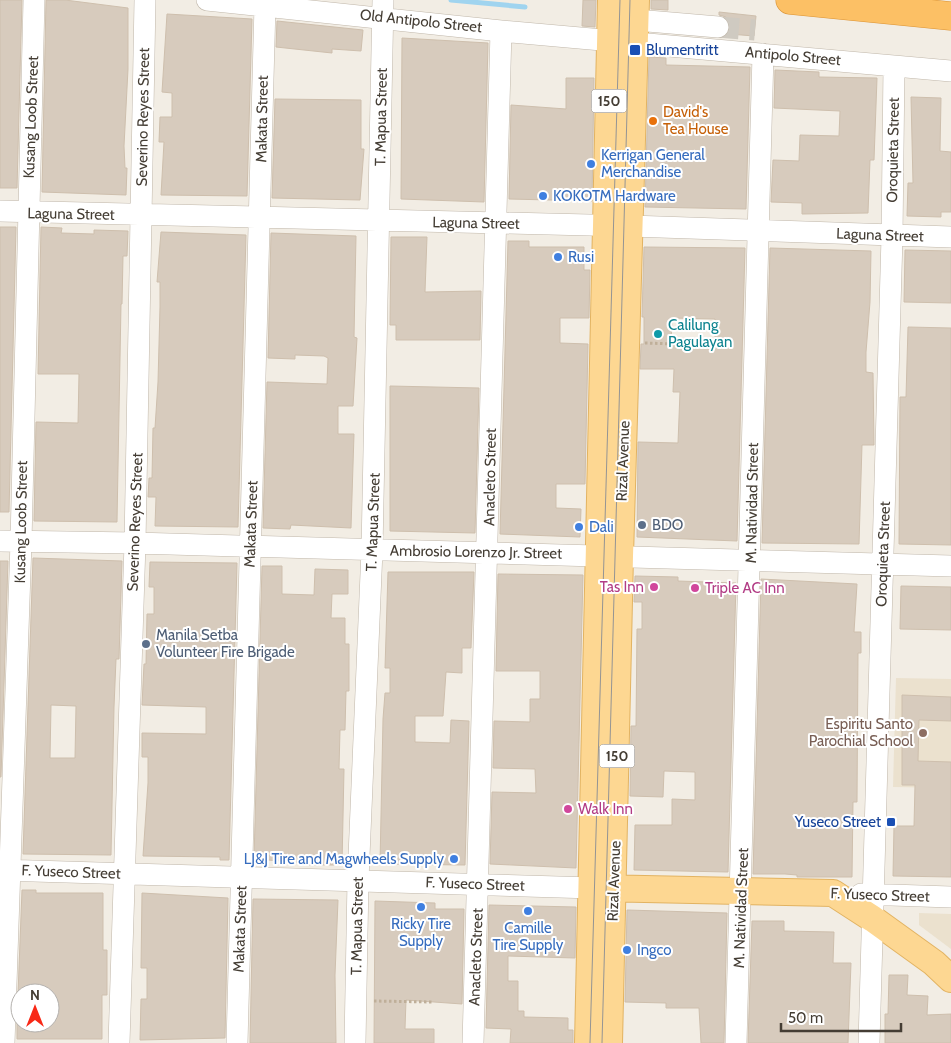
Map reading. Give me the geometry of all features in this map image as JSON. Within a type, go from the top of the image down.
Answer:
[{"type":"highway","points":[[790,0],[951,16]]},
{"type":"main road","name":"Rizal Avenue","points":[[610,1043],[604,888],[621,37],[611,0]]},
{"type":"main road","name":"Rizal Avenue","points":[[610,556],[627,342],[618,226]]},
{"type":"main road","name":"Rizal Avenue","points":[[588,1043],[604,888]]},
{"type":"main road","name":"F. Yuseco Street","points":[[604,888],[833,893],[874,907]]},
{"type":"main road","points":[[874,907],[951,979]]},
{"type":"street","name":"Kusang Loob Street","points":[[4,1043],[4,870],[10,542],[28,213],[34,0]]},
{"type":"street","name":"Severino Reyes Street","points":[[119,1043],[135,543],[145,0]]},
{"type":"street","name":"Old Antipolo Street","points":[[207,0],[265,6],[383,8],[502,30],[621,37]]},
{"type":"street","name":"Makata Street","points":[[236,1043],[265,6]]},
{"type":"street","name":"T. Mapua Street","points":[[355,1043],[358,880],[372,550],[383,8]]},
{"type":"street","points":[[621,37],[718,27]]},
{"type":"street","name":"Anacleto Street","points":[[473,1043],[502,30]]},
{"type":"street","name":"Antipolo Street","points":[[621,37],[763,54],[951,71]]},
{"type":"street","name":"M. Natividad Street","points":[[736,1043],[751,560],[763,54]]},
{"type":"street","name":"Oroquieta Street","points":[[869,1043],[892,237],[894,66]]},
{"type":"street","name":"Laguna Street","points":[[0,211],[142,216],[618,226],[892,237],[951,237]]},
{"type":"street","name":"Ambrosio Lorenzo Jr. Street","points":[[10,542],[135,543],[488,552],[951,566]]},
{"type":"street","name":"F. Yuseco Street","points":[[4,870],[604,888]]},
{"type":"street","name":"F. Yuseco Street","points":[[874,907],[951,897]]},
{"type":"path","points":[[627,342],[707,346]]},
{"type":"path","points":[[356,1001],[432,1002]]},
{"type":"shaded area","name":"Espiritu Santo Parochial School","points":[[896,678],[951,679],[951,788],[893,787]]},
{"type":"shaded area","points":[[919,913],[951,914],[951,949],[919,925]]},
{"type":"building","points":[[0,0],[22,0],[17,188],[0,188]]},
{"type":"building","points":[[46,0],[65,0],[128,8],[128,69],[124,146],[125,168],[127,168],[126,195],[42,192]]},
{"type":"building","points":[[583,0],[596,0],[595,27],[582,26]]},
{"type":"building","points":[[651,0],[668,0],[668,10],[651,9]]},
{"type":"building","points":[[719,12],[756,16],[754,36],[729,34],[729,22],[726,17],[719,15]]},
{"type":"building","points":[[167,14],[252,19],[247,196],[161,195],[164,142],[159,142],[160,117],[172,117],[172,93],[162,92]]},
{"type":"building","points":[[277,21],[363,30],[361,51],[332,49],[332,53],[276,47]]},
{"type":"building","points":[[402,38],[488,43],[484,202],[401,199]]},
{"type":"building","points":[[649,57],[666,58],[666,65],[750,67],[746,209],[645,207]]},
{"type":"building","points":[[775,70],[819,72],[819,77],[877,78],[874,160],[870,160],[868,213],[802,214],[802,203],[771,202],[773,160],[799,161],[800,135],[839,136],[840,111],[774,108]]},
{"type":"building","points":[[566,78],[594,78],[592,201],[509,199],[511,105],[566,109]]},
{"type":"building","points":[[911,97],[941,98],[940,151],[951,152],[951,212],[941,212],[941,217],[907,216],[908,183],[913,183]]},
{"type":"building","points":[[275,99],[361,100],[361,149],[364,149],[360,200],[272,198]]},
{"type":"building","points":[[0,227],[16,227],[9,512],[0,512]]},
{"type":"building","points":[[41,227],[62,228],[61,233],[94,234],[94,230],[128,231],[127,256],[123,256],[121,304],[117,522],[34,521],[36,422],[78,423],[79,374],[38,374]]},
{"type":"building","points":[[161,232],[246,235],[238,527],[155,526],[156,497],[148,497],[149,478],[152,478],[153,428],[155,428],[158,382],[160,282],[157,282]]},
{"type":"building","points":[[271,233],[356,236],[354,337],[357,338],[353,406],[338,406],[338,434],[354,434],[351,528],[291,525],[290,529],[263,528],[267,382],[327,384],[328,358],[324,356],[295,355],[295,359],[268,358]]},
{"type":"building","points":[[391,237],[427,237],[425,292],[481,291],[480,340],[396,340],[396,325],[390,325]]},
{"type":"building","points":[[508,241],[529,241],[529,247],[584,247],[584,270],[590,270],[589,318],[560,318],[560,343],[588,344],[585,484],[556,484],[556,508],[581,509],[580,537],[500,534]]},
{"type":"building","points":[[644,247],[745,248],[737,541],[637,537],[638,442],[678,443],[680,392],[673,392],[674,369],[640,369],[641,344],[644,344],[644,317],[642,317]],"holes":[[[672,318],[715,319],[715,348],[671,345]]]},
{"type":"building","points":[[770,248],[871,251],[866,372],[873,373],[874,445],[862,445],[859,544],[762,543]]},
{"type":"building","points":[[905,250],[951,251],[951,303],[904,302]]},
{"type":"building","points":[[908,327],[951,328],[951,545],[899,544],[900,397],[906,397]]},
{"type":"building","points":[[390,386],[479,388],[475,533],[390,531]]},
{"type":"building","points":[[33,558],[122,561],[119,659],[116,659],[114,707],[111,855],[23,854]],"holes":[[[51,705],[76,706],[75,758],[50,758]]]},
{"type":"building","points":[[0,561],[8,561],[1,777],[0,777]]},
{"type":"building","points":[[150,562],[237,563],[229,860],[220,860],[220,857],[143,856],[148,757],[142,757],[142,733],[206,734],[206,707],[142,705],[144,664],[146,664],[147,614],[154,614],[154,587],[149,587]]},
{"type":"building","points":[[262,566],[282,566],[282,594],[314,595],[315,569],[348,570],[348,594],[332,594],[331,618],[345,618],[345,644],[349,644],[349,691],[346,691],[345,730],[340,730],[339,769],[344,769],[342,865],[309,865],[309,863],[254,859]]},
{"type":"building","points":[[388,572],[474,572],[471,648],[462,648],[462,673],[446,672],[443,716],[415,716],[415,742],[450,743],[451,720],[469,721],[465,865],[380,864],[383,719],[385,693],[390,693],[390,668],[385,668]]},
{"type":"building","points":[[498,574],[583,575],[576,868],[490,864],[492,792],[536,793],[535,769],[493,768],[494,721],[530,722],[530,699],[540,699],[540,671],[496,671]]},
{"type":"building","points":[[635,576],[678,577],[678,581],[736,583],[728,872],[634,870],[635,825],[672,825],[672,799],[695,800],[695,772],[664,771],[663,797],[630,796],[631,726],[636,726],[637,629],[642,629],[642,602],[634,602]]},
{"type":"building","points":[[761,579],[857,584],[854,632],[861,632],[861,653],[858,653],[857,802],[853,802],[852,877],[797,877],[797,875],[785,874],[753,874]]},
{"type":"building","points":[[901,586],[951,587],[951,630],[900,629]]},
{"type":"building","points":[[902,695],[951,697],[951,721],[919,720],[918,761],[951,762],[951,877],[893,876],[894,826],[914,826],[915,785],[902,785]]},
{"type":"building","points":[[22,890],[36,890],[36,893],[103,893],[103,950],[107,950],[107,995],[102,995],[102,1039],[17,1039],[17,1033],[60,1033],[60,983],[18,983]]},
{"type":"building","points":[[142,893],[228,898],[225,1038],[140,1040],[141,999],[147,999],[147,968],[141,968]]},
{"type":"building","points":[[253,899],[338,900],[335,975],[336,1043],[250,1043]]},
{"type":"building","points":[[375,901],[435,903],[435,909],[464,909],[462,1004],[406,1000],[405,1029],[434,1029],[434,1043],[374,1043]]},
{"type":"building","points":[[489,905],[576,907],[575,958],[508,956],[508,981],[518,981],[518,1011],[524,1011],[524,1017],[568,1018],[568,1030],[573,1030],[573,1043],[510,1043],[511,1029],[486,1028]]},
{"type":"building","points":[[627,910],[727,913],[724,1043],[701,1043],[699,1008],[666,1008],[666,1003],[625,1002]]},
{"type":"building","points":[[752,921],[784,921],[784,931],[834,932],[833,963],[851,963],[848,1043],[748,1043]]},
{"type":"building","points":[[889,975],[908,975],[907,995],[928,996],[927,1015],[951,1014],[951,1043],[885,1043],[885,1014],[888,1014]]},
{"type":"waterway","points":[[451,0],[525,7]]},
{"type":"tunnel","points":[[718,27],[755,30]]},
{"type":"tram line","points":[[590,1043],[620,0]]},
{"type":"tram line","points":[[602,1043],[630,0]]},
{"type":"place","name":"Blumentritt","points":[[635,50]]},
{"type":"place","name":"David's Tea House","points":[[653,121]]},
{"type":"place","name":"Kerrigan General Merchandise","points":[[591,164]]},
{"type":"place","name":"KOKOTM Hardware","points":[[543,196]]},
{"type":"place","name":"Rusi","points":[[558,257]]},
{"type":"place","name":"Calilung Pagulayan","points":[[658,334]]},
{"type":"place","name":"BDO","points":[[642,525]]},
{"type":"place","name":"Dali","points":[[579,527]]},
{"type":"place","name":"Tas Inn","points":[[654,587]]},
{"type":"place","name":"Triple AC Inn","points":[[695,588]]},
{"type":"place","name":"Manila Setba Volunteer Fire Brigade","points":[[146,644]]},
{"type":"place","name":"Espiritu Santo Parochial School","points":[[923,733]]},
{"type":"place","name":"Walk Inn","points":[[568,809]]},
{"type":"place","name":"Yuseco Street","points":[[891,822]]},
{"type":"place","name":"LJ&J Tire and Magwheels Supply","points":[[454,859]]},
{"type":"place","name":"Ricky Tire Supply","points":[[421,907]]},
{"type":"place","name":"Camille Tire Supply","points":[[528,911]]},
{"type":"place","name":"Ingco","points":[[627,950]]}]
